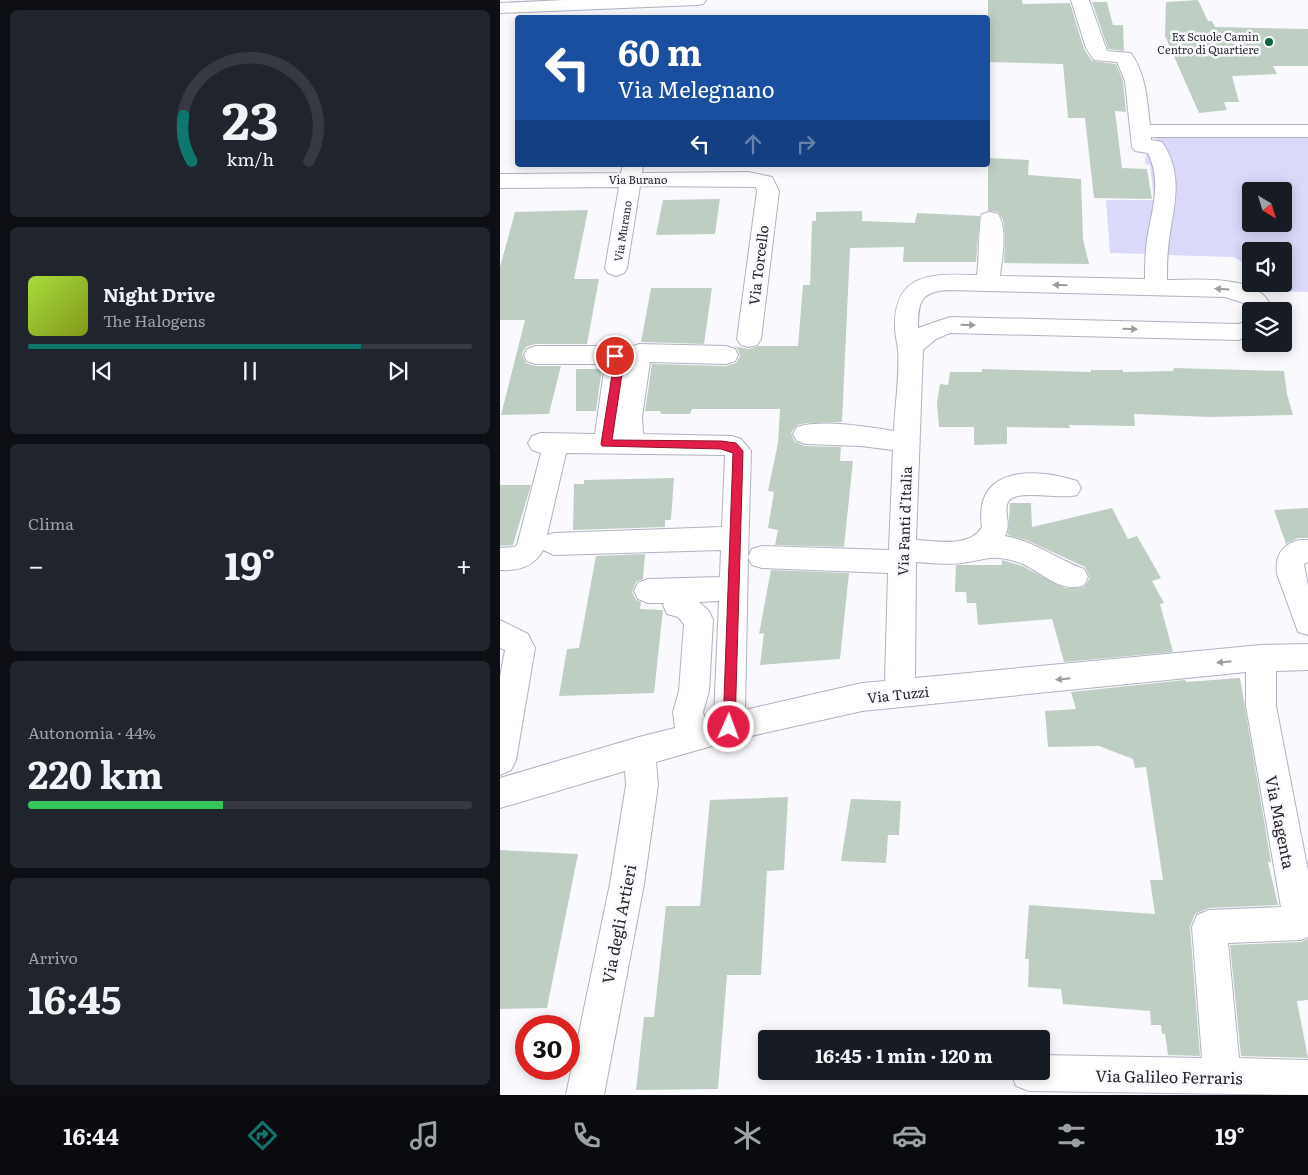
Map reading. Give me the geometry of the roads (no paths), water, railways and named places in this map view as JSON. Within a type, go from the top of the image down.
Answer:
[{"type":"street","points":[[500,8],[657,10],[697,0]]},
{"type":"street","points":[[1080,0],[1095,48],[1101,56],[1124,57],[1135,80],[1141,139]]},
{"type":"street","points":[[1141,139],[1308,131]]},
{"type":"street","points":[[1141,139],[1155,146],[1164,164],[1166,183],[1167,200],[1158,240],[1156,287]]},
{"type":"street","name":"Via Burano","points":[[500,180],[632,172],[756,180],[767,183],[768,191]]},
{"type":"street","name":"Via Murano","points":[[616,268],[632,172]]},
{"type":"street","name":"Via Torcello","points":[[749,339],[768,191]]},
{"type":"street","points":[[988,283],[992,244],[990,219]]},
{"type":"street","points":[[938,327],[927,324],[909,307],[911,297],[917,290],[929,284],[948,282],[1238,290],[1255,299],[1256,302]]},
{"type":"street","name":"Via Fanti d'Italia","points":[[900,693],[910,349],[907,340],[909,307]]},
{"type":"street","points":[[910,349],[920,338],[938,327],[950,325],[1242,331]]},
{"type":"street","points":[[617,444],[631,430],[629,417],[639,353],[726,355]]},
{"type":"street","points":[[536,355],[610,355],[618,358],[617,444]]},
{"type":"street","points":[[806,434],[861,436],[907,442]]},
{"type":"street","points":[[500,559],[524,556],[530,549],[549,443],[721,445],[736,448],[739,454],[729,727]]},
{"type":"street","points":[[983,545],[991,537],[996,527],[994,500],[999,492],[1008,486],[1026,484],[1068,488]]},
{"type":"street","points":[[554,544],[736,538]]},
{"type":"street","points":[[771,550],[959,551],[983,545],[1020,551],[1032,555],[1064,575],[1074,577]]},
{"type":"street","points":[[1308,551],[1296,552],[1291,556],[1288,567],[1308,623]]},
{"type":"street","points":[[648,591],[734,589]]},
{"type":"street","points":[[677,605],[687,608],[699,620],[694,691],[688,712],[692,737]]},
{"type":"street","points":[[500,633],[518,643],[520,648],[500,760]]},
{"type":"street","name":"Via Tuzzi","points":[[500,793],[639,751],[729,727],[862,697],[1261,658],[1308,657]]},
{"type":"street","name":"Via Magenta","points":[[1202,1083],[1209,927],[1301,924],[1260,706],[1261,658]]},
{"type":"street","name":"Via degli Artieri","points":[[585,1095],[630,866],[642,785],[639,751]]},
{"type":"street","name":"Via Galileo Ferraris","points":[[1050,1074],[1202,1083],[1308,1078]]},
{"type":"place","name":"Ex Scuole Camin Centro di Quartiere","points":[[1269,42]]}]
